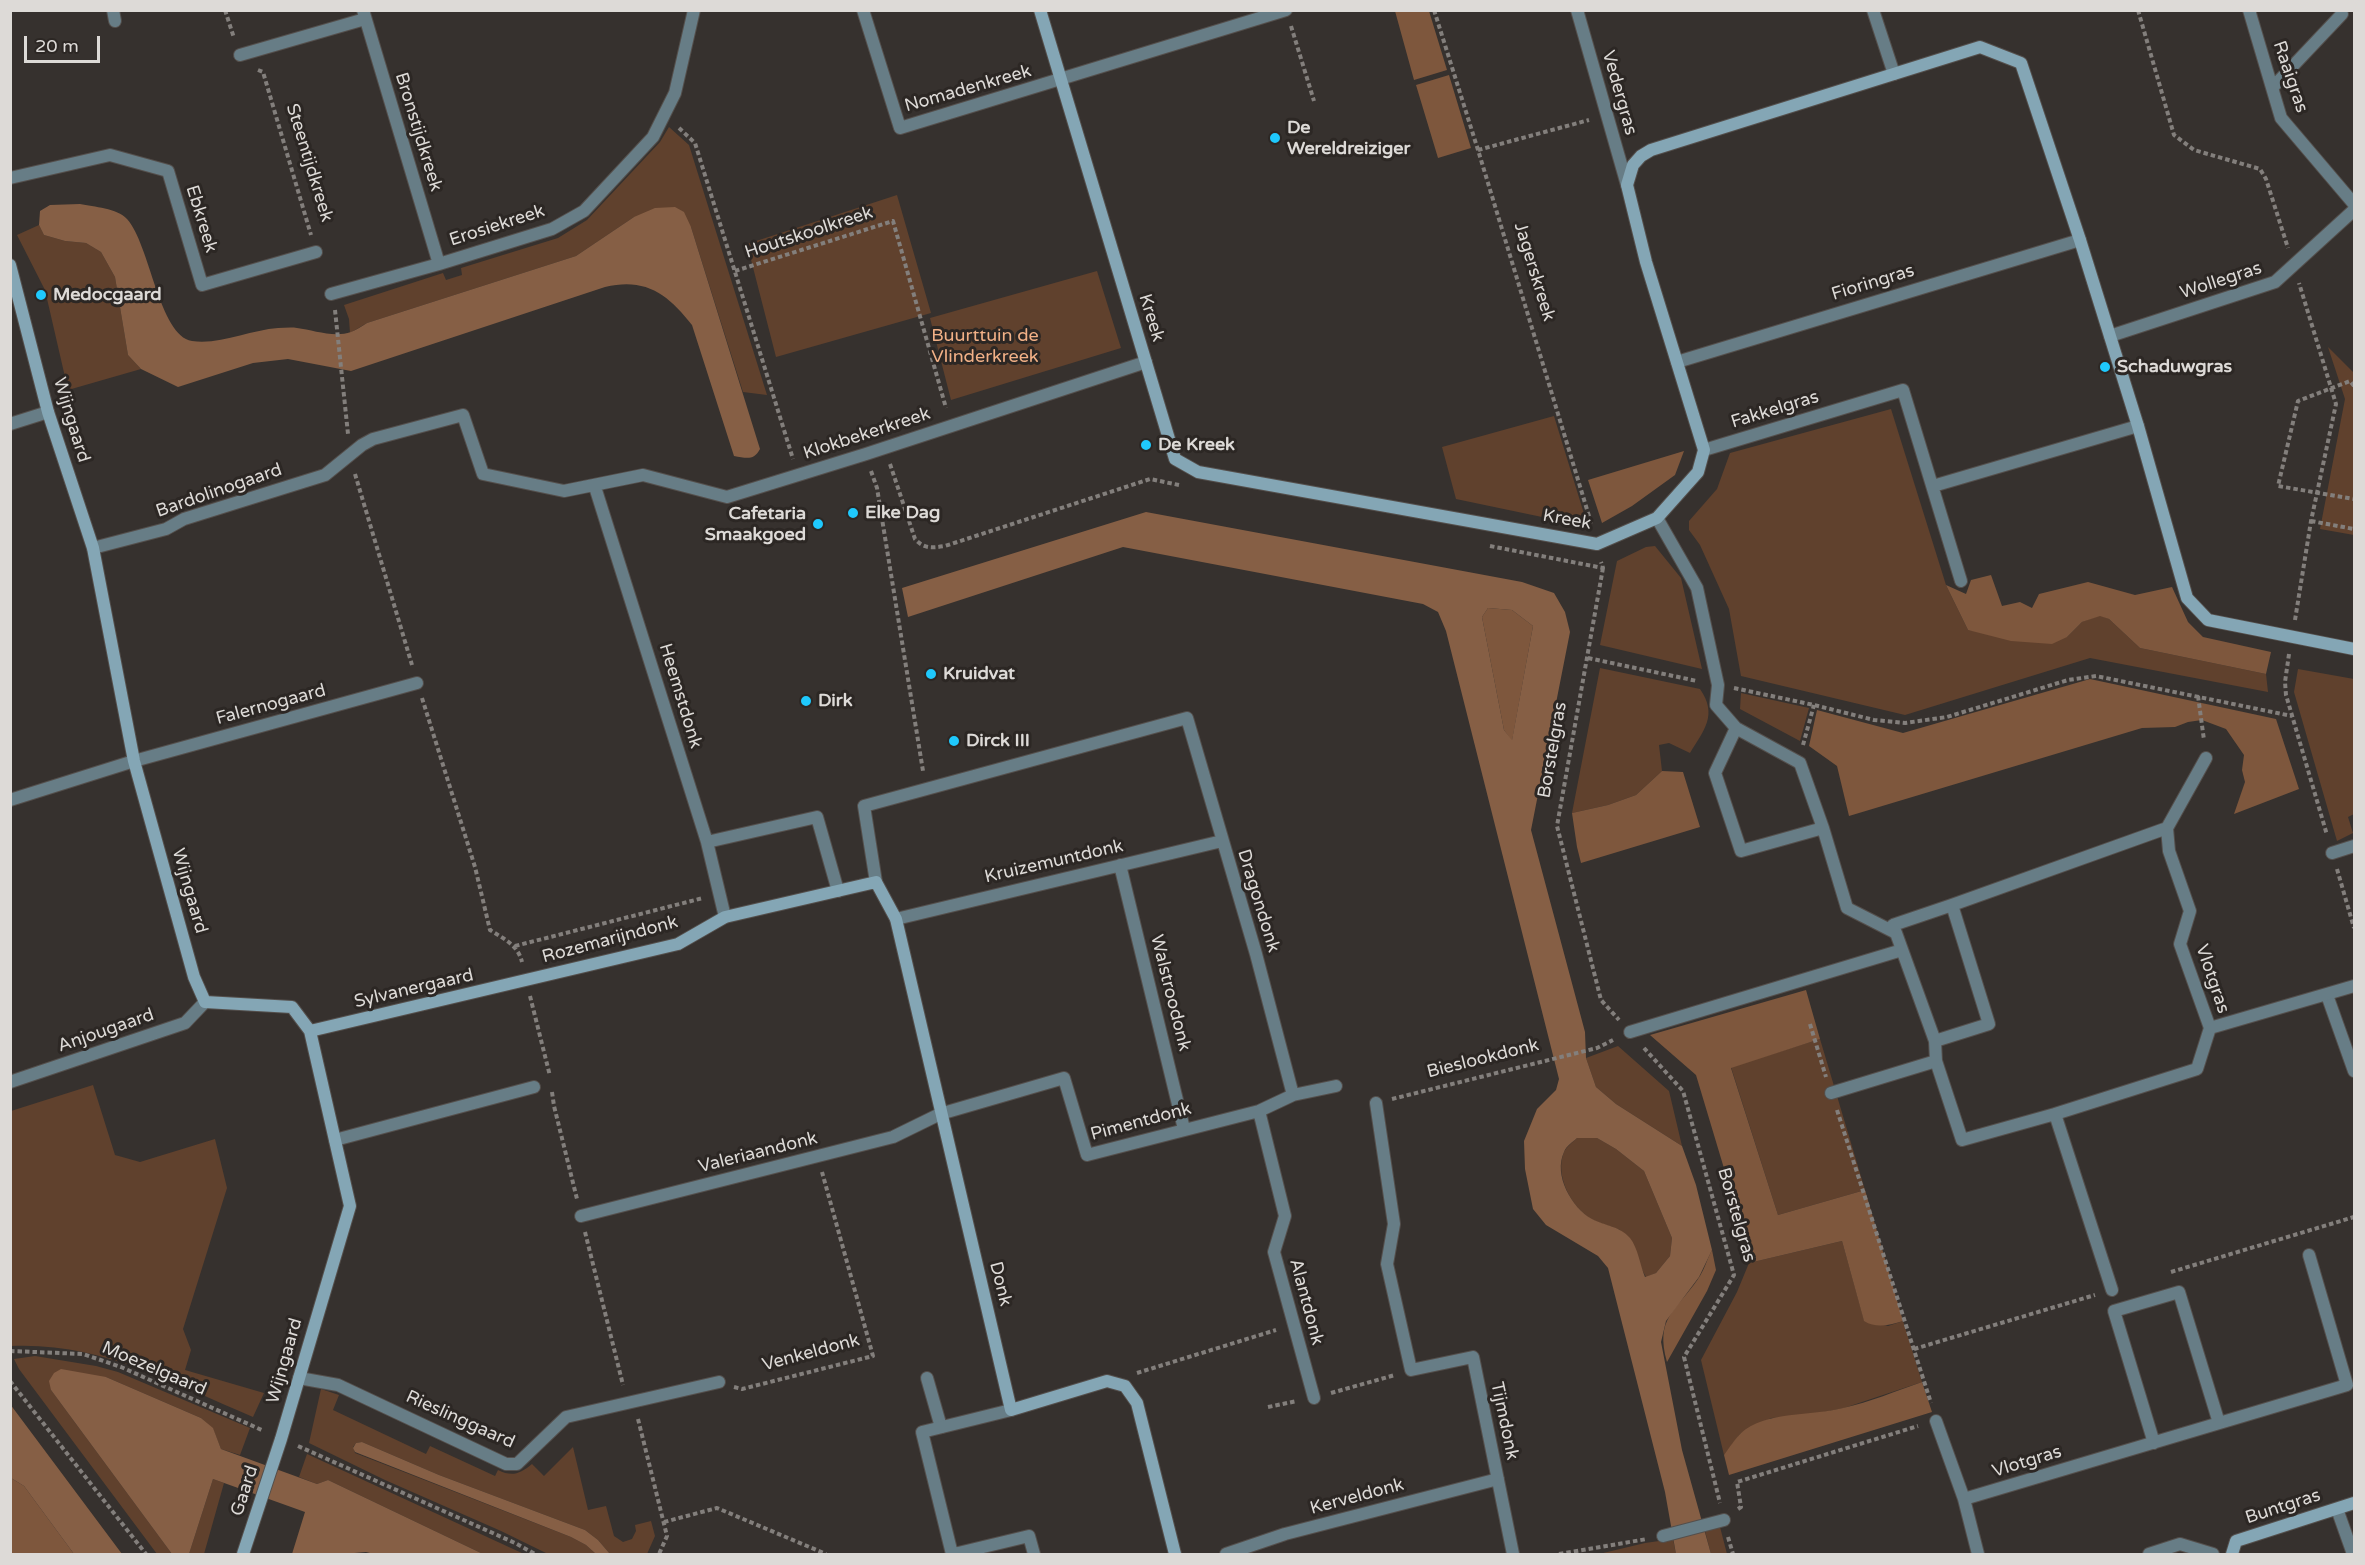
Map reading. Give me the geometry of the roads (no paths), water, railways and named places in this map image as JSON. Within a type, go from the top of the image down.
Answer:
[{"type":"street","name":"Erosiekreek","points":[[331,294],[552,229],[584,211],[653,137],[675,93],[694,10]]},
{"type":"street","name":"Nomadenkreek","points":[[863,10],[900,128],[1061,80]]},
{"type":"street","name":"Kreek","points":[[1040,10],[1175,459],[1198,472],[1597,544],[1657,518]]},
{"type":"street","points":[[1873,10],[1894,74]]},
{"type":"street","name":"Raaigras","points":[[2248,10],[2281,118],[2355,204]]},
{"type":"street","points":[[1061,80],[1286,11]]},
{"type":"street","points":[[2273,87],[2342,14]]},
{"type":"street","points":[[240,55],[364,15]]},
{"type":"street","name":"Bronstijdkreek","points":[[364,15],[439,264]]},
{"type":"street","name":"Vedergras","points":[[1578,15],[1627,185]]},
{"type":"street","points":[[1896,933],[1847,908],[1823,828],[1800,763],[1736,728],[1716,705],[1718,685],[1697,588],[1657,518],[1698,472],[1704,450],[1646,262],[1627,185],[1633,165],[1641,156],[1651,150],[1980,46],[2021,63],[2080,240],[2138,426],[2187,598],[2208,620],[2355,649]]},
{"type":"street","name":"Ebkreek","points":[[10,178],[110,155],[168,171],[202,285],[316,252]]},
{"type":"street","name":"Wollegras","points":[[2110,336],[2275,282],[2355,210]]},
{"type":"street","name":"Fioringras","points":[[1677,362],[2080,240]]},
{"type":"street","name":"Wijngaard","points":[[10,266],[48,412],[93,548],[134,761],[194,977],[205,1002],[292,1007],[310,1031],[350,1206],[281,1439]]},
{"type":"street","name":"Klokbekerkreek","points":[[595,487],[643,475],[727,497],[885,448],[1146,362]]},
{"type":"street","name":"Fakkelgras","points":[[1704,450],[1903,390],[1961,581]]},
{"type":"street","points":[[10,424],[48,412]]},
{"type":"street","name":"Bardolinogaard","points":[[93,548],[166,529],[184,519],[320,477],[373,439],[463,415],[483,474],[564,491],[595,487]]},
{"type":"street","points":[[1933,486],[2138,426]]},
{"type":"street","name":"Heemstdonk","points":[[595,487],[707,842],[725,917]]},
{"type":"street","name":"Falernogaard","points":[[10,800],[134,761],[417,683]]},
{"type":"street","name":"Dragondonk","points":[[876,882],[864,806],[1187,718],[1256,954],[1293,1095]]},
{"type":"street","points":[[1736,728],[1715,772],[1741,851],[1823,828]]},
{"type":"street","points":[[1896,933],[1893,925],[2167,828],[2206,758]]},
{"type":"street","points":[[707,842],[818,816],[838,891]]},
{"type":"street","name":"Vlotgras","points":[[1896,933],[1935,1041],[1936,1061],[1962,1140],[2055,1114],[2197,1069],[2210,1028],[2180,944],[2190,911],[2169,851],[2167,828]]},
{"type":"street","name":"Kruizemuntdonk","points":[[896,918],[1222,841]]},
{"type":"street","points":[[2332,853],[2355,846]]},
{"type":"street","name":"Walstroodonk","points":[[1120,865],[1184,1129]]},
{"type":"street","name":"Rozemarijndonk","points":[[526,981],[678,944],[725,917],[876,882]]},
{"type":"street","name":"Donk","points":[[876,882],[896,918],[1011,1410]]},
{"type":"street","points":[[1935,1041],[1989,1024],[1952,905]]},
{"type":"street","points":[[1630,1032],[1902,950]]},
{"type":"street","name":"Sylvanergaard","points":[[310,1031],[526,981]]},
{"type":"street","points":[[2210,1028],[2355,986]]},
{"type":"street","points":[[2327,995],[2355,1071]]},
{"type":"street","name":"Anjougaard","points":[[10,1082],[186,1023],[205,1002]]},
{"type":"street","points":[[1831,1093],[1936,1061]]},
{"type":"street","name":"Pimentdonk","points":[[940,1114],[1064,1078],[1087,1155],[1259,1111],[1293,1095],[1336,1086]]},
{"type":"street","points":[[335,1140],[534,1087]]},
{"type":"street","name":"Tijmdonk","points":[[1376,1103],[1394,1224],[1387,1264],[1411,1370],[1473,1357],[1514,1554]]},
{"type":"street","name":"Alantdonk","points":[[1259,1111],[1285,1216],[1274,1252],[1314,1398]]},
{"type":"street","name":"Valeriaandonk","points":[[581,1216],[893,1137],[940,1114]]},
{"type":"street","points":[[2055,1114],[2112,1290]]},
{"type":"street","name":"Vlotgras","points":[[1964,1499],[2348,1385],[2309,1255]]},
{"type":"street","points":[[2154,1443],[2114,1311],[2136,1304],[2179,1292],[2219,1424]]},
{"type":"street","name":"Rieslinggaard","points":[[299,1378],[338,1385],[506,1464],[517,1464],[566,1417],[719,1382]]},
{"type":"street","points":[[927,1378],[941,1427]]},
{"type":"street","points":[[1034,1554],[1029,1536],[953,1554],[922,1432],[1011,1410],[1107,1381],[1125,1386],[1137,1403],[1175,1554]]},
{"type":"street","points":[[1936,1421],[1964,1499],[1978,1554]]},
{"type":"street","name":"Gaard","points":[[243,1554],[281,1439]]},
{"type":"street","name":"Kerveldonk","points":[[1233,1554],[1285,1534],[1498,1479]]},
{"type":"street","name":"Buntgras","points":[[2232,1554],[2236,1541],[2355,1503]]},
{"type":"street","points":[[2337,1509],[2353,1554]]},
{"type":"street","points":[[1663,1536],[1724,1520]]},
{"type":"street","points":[[2149,1554],[2180,1544],[2213,1554]]},
{"type":"place","name":"De Wereldreiziger","points":[[1275,138]]},
{"type":"place","name":"Medocgaard","points":[[41,295]]},
{"type":"place","name":"Schaduwgras","points":[[2105,367]]},
{"type":"place","name":"De Kreek","points":[[1146,445]]},
{"type":"place","name":"Elke Dag","points":[[853,513]]},
{"type":"place","name":"Cafetaria Smaakgoed","points":[[818,524]]},
{"type":"place","name":"Kruidvat","points":[[931,674]]},
{"type":"place","name":"Dirk","points":[[806,701]]},
{"type":"place","name":"Dirck III","points":[[954,741]]},
{"type":"park label","name":"Buurttuin de Vlinderkreek","points":[[985,346]]}]
